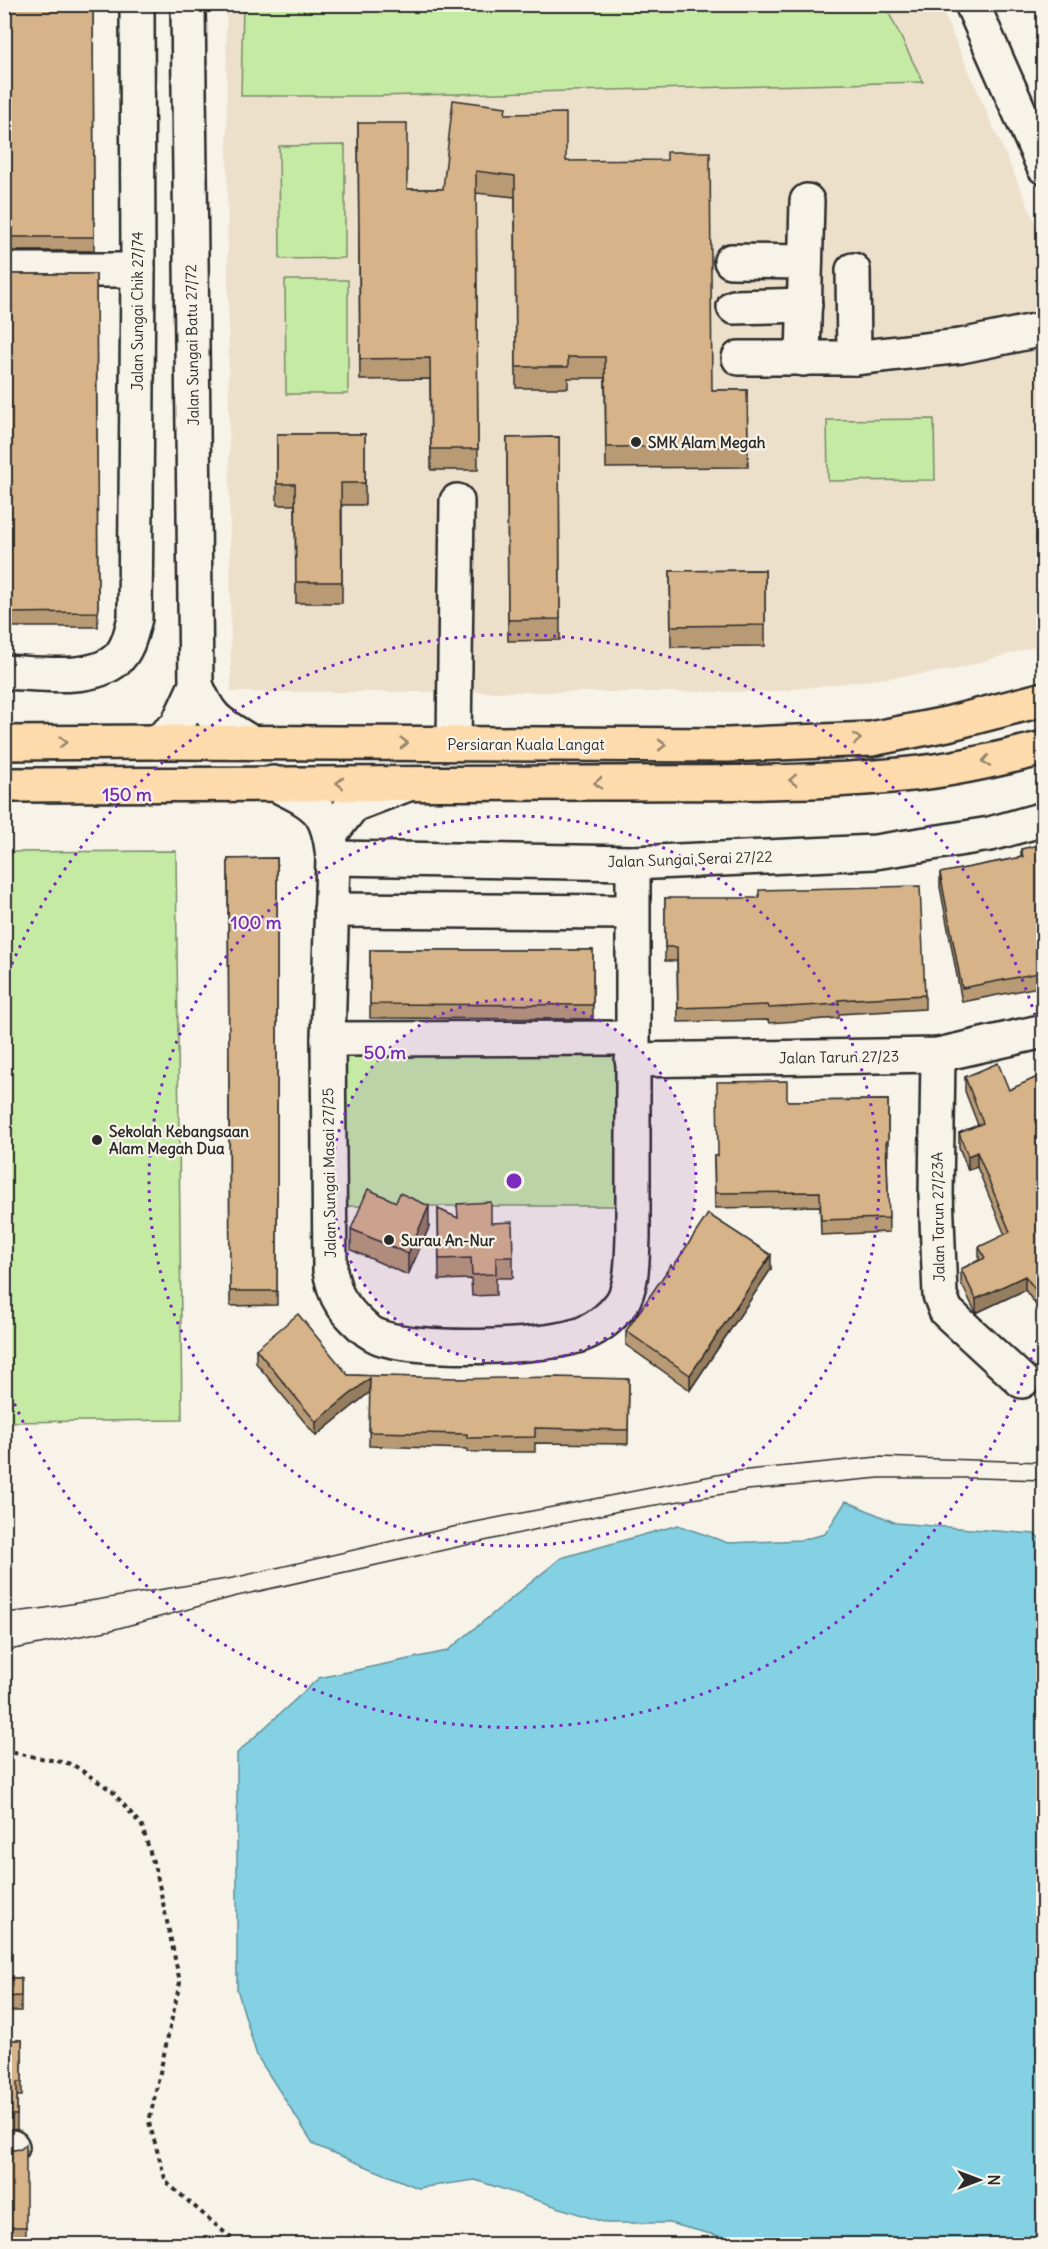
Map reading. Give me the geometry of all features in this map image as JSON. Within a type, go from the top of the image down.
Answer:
[{"type":"main road","name":"Persiaran Kuala Langat","points":[[4,743],[728,745],[871,739],[947,724],[1044,699]]},
{"type":"main road","points":[[4,785],[408,784],[835,779],[922,773],[1044,748]]},
{"type":"street","name":"Jalan Sungai Chik 27/74","points":[[4,672],[77,674],[99,671],[116,660],[129,643],[135,618],[138,270],[137,4]]},
{"type":"street","name":"Jalan Sungai Batu 27/72","points":[[188,4],[196,685]]},
{"type":"street","points":[[972,4],[1044,167]]},
{"type":"street","points":[[803,359],[807,201]]},
{"type":"street","points":[[731,261],[805,262]]},
{"type":"street","points":[[4,270],[138,270]]},
{"type":"street","points":[[853,270],[854,358]]},
{"type":"street","points":[[734,307],[805,305]]},
{"type":"street","points":[[739,358],[854,358],[961,346],[1044,329]]},
{"type":"street","points":[[454,743],[457,501]]},
{"type":"street","points":[[157,742],[177,726],[196,685]]},
{"type":"street","points":[[196,685],[210,715],[218,723],[249,742]]},
{"type":"street","points":[[273,783],[312,803],[320,812],[332,845]]},
{"type":"street","points":[[332,845],[353,805],[408,784]]},
{"type":"street","name":"Jalan Sungai Serai 27/22","points":[[332,845],[633,863],[875,852],[990,834],[1044,819]]},
{"type":"street","name":"Jalan Sungai Masai 27/25","points":[[332,845],[328,1039],[330,1271],[338,1297],[354,1318],[376,1336],[434,1346],[537,1344],[569,1338],[587,1332],[605,1321],[622,1303],[632,1265],[633,863]]},
{"type":"street","points":[[331,910],[632,912]]},
{"type":"street","name":"Jalan Tarun 27/23","points":[[328,1039],[632,1049],[938,1055],[1044,1031]]},
{"type":"street","name":"Jalan Tarun 27/23A","points":[[938,1055],[936,1194],[940,1295],[946,1311],[1022,1381]]},
{"type":"path","points":[[4,1751],[72,1764],[112,1791],[142,1826],[157,1875],[180,1982],[149,2122],[166,2182],[238,2244]]},
{"type":"shaded area","name":"SMK Alam Megah","points":[[226,5],[940,5],[1043,240],[1043,644],[954,670],[771,692],[231,692]]},
{"type":"green space","points":[[243,4],[885,5],[923,82],[376,96],[241,96]]},
{"type":"green space","points":[[345,145],[345,258],[280,259],[279,146]]},
{"type":"green space","points":[[285,280],[348,280],[348,394],[286,394]]},
{"type":"green space","points":[[934,419],[935,480],[828,481],[827,420]]},
{"type":"green space","name":"Sekolah Kebangsaan Alam Megah Dua","points":[[176,851],[182,1420],[5,1422],[5,852]]},
{"type":"green space","points":[[616,1050],[616,1206],[345,1206],[345,1051]]},
{"type":"water","points":[[846,1501],[896,1523],[1035,1534],[1043,1542],[1043,2244],[749,2244],[669,2223],[606,2223],[475,2180],[418,2188],[314,2145],[257,2056],[237,1989],[237,1753],[319,1678],[447,1651],[561,1558],[678,1525],[728,1543],[801,1540],[825,1534]]},
{"type":"building","points":[[4,4],[93,4],[94,237],[4,237]]},
{"type":"building","points":[[453,100],[506,107],[505,114],[566,113],[566,161],[667,160],[667,152],[710,152],[712,390],[747,390],[748,446],[606,447],[605,357],[568,357],[568,367],[516,367],[515,176],[476,171],[478,449],[431,449],[430,358],[360,359],[358,123],[407,123],[407,189],[443,189]]},
{"type":"building","points":[[4,274],[96,274],[98,612],[4,613]]},
{"type":"building","points":[[277,434],[365,434],[365,483],[341,483],[342,582],[296,582],[295,484],[277,484]]},
{"type":"building","points":[[559,437],[560,619],[508,620],[507,438]]},
{"type":"building","points":[[765,570],[765,625],[671,626],[670,571]]},
{"type":"building","points":[[1044,844],[1044,972],[962,988],[940,873],[1023,857],[1021,849]]},
{"type":"building","points":[[277,858],[277,1291],[230,1291],[228,859]]},
{"type":"building","points":[[920,886],[925,995],[838,1000],[839,1004],[769,1008],[768,1005],[678,1008],[677,947],[665,947],[665,898],[759,898],[759,890]]},
{"type":"building","points":[[370,950],[593,950],[593,1005],[370,1004]]},
{"type":"building","points":[[998,1063],[1009,1090],[1044,1074],[1044,1301],[1025,1276],[976,1299],[961,1269],[985,1258],[979,1247],[1010,1232],[977,1152],[968,1156],[959,1133],[983,1123],[965,1077]]},
{"type":"building","points":[[787,1081],[787,1101],[888,1100],[888,1141],[886,1141],[889,1218],[821,1220],[820,1192],[715,1193],[714,1156],[718,1156],[717,1082]]},
{"type":"building","points":[[368,1189],[396,1202],[400,1193],[429,1206],[408,1254],[351,1229]]},
{"type":"building","points":[[491,1202],[491,1223],[512,1222],[513,1257],[496,1257],[496,1274],[472,1275],[471,1258],[439,1259],[438,1209],[458,1218],[457,1204]]},
{"type":"building","points":[[708,1214],[771,1255],[690,1375],[626,1331]]},
{"type":"building","points":[[298,1314],[348,1375],[457,1379],[556,1377],[629,1379],[628,1430],[535,1428],[535,1437],[467,1438],[467,1434],[369,1432],[370,1378],[316,1422],[256,1349]]},
{"type":"building","points":[[4,1932],[8,1932],[9,1978],[21,1978],[21,1996],[4,1997]]},
{"type":"building","points":[[4,2040],[22,2040],[22,2082],[17,2082],[17,2115],[4,2114]]},
{"type":"building","points":[[26,2144],[26,2227],[4,2227],[4,2151],[21,2149]]},
{"type":"tram line","points":[[4,1613],[233,1578],[470,1523],[737,1471],[877,1457],[1044,1462]]},
{"type":"tram line","points":[[4,1651],[112,1630],[233,1597],[619,1511],[748,1490],[880,1478],[1044,1480]]},
{"type":"place","name":"SMK Alam Megah","points":[[636,442]]},
{"type":"place","name":"Sekolah Kebangsaan Alam Megah Dua","points":[[97,1140]]},
{"type":"place","name":"Surau An-Nur","points":[[389,1240]]}]
